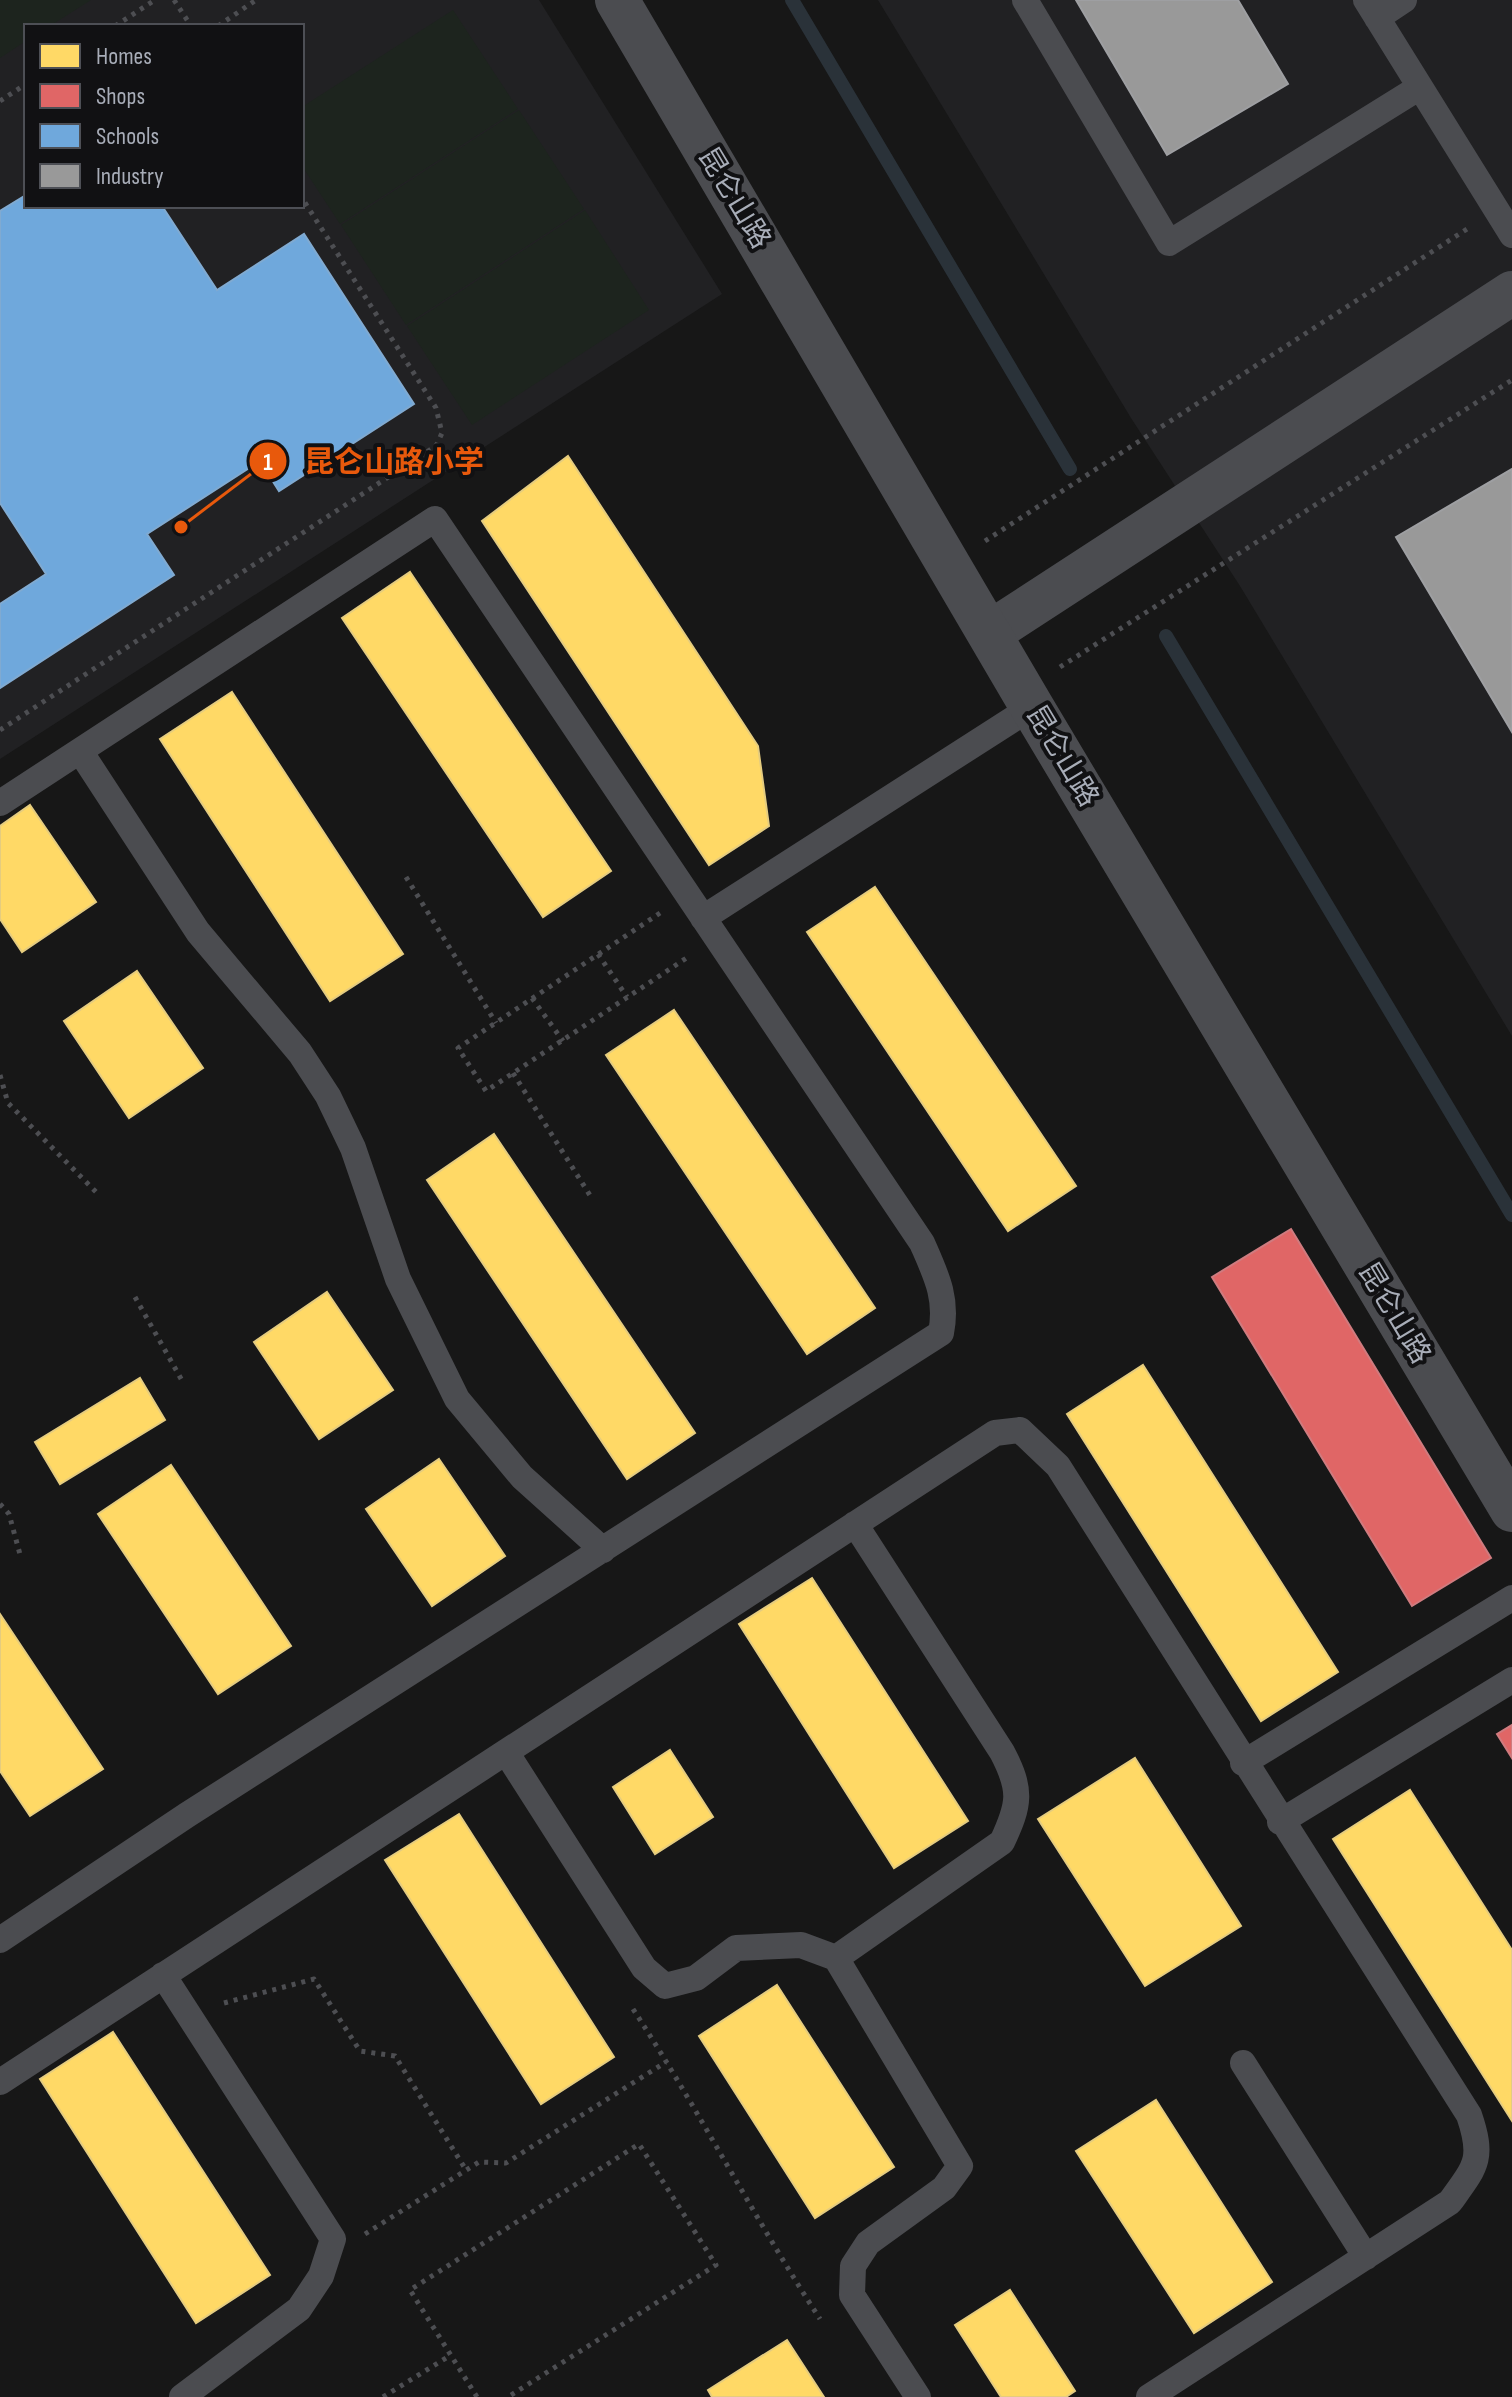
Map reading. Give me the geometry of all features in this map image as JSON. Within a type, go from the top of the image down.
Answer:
[{"type":"street","name":"昆仑山路","points":[[617,0],[1512,1510]]},
{"type":"street","points":[[991,632],[1512,293]]},
{"type":"lane","points":[[1025,0],[1169,243],[1420,87]]},
{"type":"lane","points":[[1404,0],[1371,9],[1512,235]]},
{"type":"lane","points":[[0,803],[435,519],[922,1243],[940,1284],[946,1309],[941,1333],[187,1815],[0,1940]]},
{"type":"lane","points":[[710,928],[1028,698]]},
{"type":"lane","points":[[80,751],[198,932],[300,1053],[328,1096],[353,1148],[398,1279],[457,1399],[522,1477],[603,1550]]},
{"type":"lane","points":[[0,2082],[995,1433],[1020,1430],[1058,1466],[1280,1822],[1469,2115],[1479,2145],[1472,2173],[1450,2202],[1149,2397]]},
{"type":"lane","points":[[836,1958],[1002,1842],[1016,1812],[1017,1781],[1002,1752],[855,1524]]},
{"type":"lane","points":[[1243,1763],[1512,1598]]},
{"type":"lane","points":[[1280,1822],[1512,1680]]},
{"type":"lane","points":[[506,1752],[644,1968],[665,1986],[696,1978],[736,1948],[801,1945],[836,1958],[960,2166],[944,2188],[868,2243],[853,2266],[852,2295],[918,2397]]},
{"type":"lane","points":[[163,1975],[333,2239],[321,2276],[299,2309],[182,2397]]},
{"type":"lane","points":[[1243,2063],[1366,2257]]},
{"type":"path","points":[[118,24],[155,0]]},
{"type":"path","points":[[174,0],[190,24]]},
{"type":"path","points":[[221,24],[256,0]]},
{"type":"path","points":[[0,101],[24,85]]},
{"type":"path","points":[[0,730],[436,446],[442,433],[436,408],[304,201]]},
{"type":"path","points":[[951,564],[1496,209]]},
{"type":"path","points":[[1028,698],[1512,380]]},
{"type":"path","points":[[406,877],[496,1023]]},
{"type":"path","points":[[687,894],[458,1048],[486,1091],[627,997],[710,928]]},
{"type":"path","points":[[598,954],[627,997]]},
{"type":"path","points":[[532,998],[563,1041]]},
{"type":"path","points":[[512,1073],[591,1197]]},
{"type":"path","points":[[0,1075],[8,1103],[97,1193]]},
{"type":"path","points":[[135,1297],[184,1384]]},
{"type":"path","points":[[0,1504],[9,1514],[21,1558]]},
{"type":"path","points":[[186,1960],[215,2005],[314,1979],[360,2051],[395,2056],[466,2170]]},
{"type":"path","points":[[629,2003],[775,2251],[828,2331]]},
{"type":"path","points":[[355,2222],[363,2235],[479,2162],[506,2163],[666,2062]]},
{"type":"path","points":[[477,2397],[410,2290],[639,2144],[716,2265],[508,2397]]},
{"type":"path","points":[[383,2397],[451,2355]]},
{"type":"shaded area","points":[[0,0],[539,0],[722,294],[0,759]]},
{"type":"shaded area","points":[[0,0],[91,0],[53,24],[24,24],[24,42],[0,58]]},
{"type":"shaded area","points":[[878,0],[1512,0],[1512,1036],[1240,586],[1131,418]]},
{"type":"shaded area","points":[[453,10],[518,109],[340,224],[304,169],[304,106]]},
{"type":"shaded area","points":[[519,110],[584,209],[406,325],[341,225]]},
{"type":"shaded area","points":[[585,210],[649,310],[472,425],[407,326]]},
{"type":"building: Homes","points":[[568,456],[758,746],[769,826],[709,865],[482,521]]},
{"type":"building: Homes","points":[[410,572],[611,871],[543,917],[342,618]]},
{"type":"building: Homes","points":[[232,692],[403,954],[330,1001],[160,739]]},
{"type":"building: Homes","points":[[30,805],[96,902],[22,952],[0,919],[0,826]]},
{"type":"building: Homes","points":[[875,887],[1076,1186],[1008,1231],[807,932]]},
{"type":"building: Homes","points":[[137,971],[203,1068],[129,1118],[64,1021]]},
{"type":"building: Homes","points":[[674,1010],[875,1308],[807,1354],[606,1055]]},
{"type":"building: Homes","points":[[494,1134],[695,1433],[627,1479],[427,1180]]},
{"type":"building: Homes","points":[[327,1292],[393,1390],[319,1439],[254,1342]]},
{"type":"building: Homes","points":[[1143,1365],[1338,1672],[1261,1721],[1067,1414]]},
{"type":"building: Homes","points":[[140,1378],[165,1420],[60,1484],[35,1442]]},
{"type":"building: Homes","points":[[439,1459],[505,1556],[432,1606],[366,1509]]},
{"type":"building: Homes","points":[[171,1465],[291,1646],[218,1694],[98,1514]]},
{"type":"building: Homes","points":[[812,1578],[968,1821],[894,1868],[739,1624]]},
{"type":"building: Homes","points":[[0,1614],[103,1769],[30,1816],[0,1771]]},
{"type":"building: Homes","points":[[670,1750],[713,1817],[655,1854],[613,1787]]},
{"type":"building: Homes","points":[[1135,1758],[1241,1926],[1145,1986],[1038,1819]]},
{"type":"building: Homes","points":[[1410,1790],[1512,1950],[1512,2121],[1333,1839]]},
{"type":"building: Homes","points":[[459,1814],[614,2057],[541,2104],[385,1860]]},
{"type":"building: Homes","points":[[777,1985],[894,2167],[815,2218],[699,2036]]},
{"type":"building: Homes","points":[[113,2032],[270,2275],[196,2323],[40,2079]]},
{"type":"building: Homes","points":[[1156,2100],[1272,2282],[1194,2333],[1076,2151]]},
{"type":"building: Homes","points":[[1010,2290],[1075,2391],[1066,2397],[1001,2397],[955,2325]]},
{"type":"building: Homes","points":[[787,2340],[824,2397],[712,2397],[708,2390]]},
{"type":"building: Shops","points":[[1291,1229],[1491,1558],[1412,1606],[1212,1277]]},
{"type":"building: Shops","points":[[1512,1725],[1512,1758],[1497,1734]]},
{"type":"building: Schools","points":[[24,196],[24,208],[163,208],[217,290],[304,234],[414,404],[279,491],[260,461],[147,534],[174,575],[0,688],[0,604],[46,574],[0,503],[0,211]]},
{"type":"building: Industry","points":[[1076,0],[1238,0],[1288,84],[1167,155]]},
{"type":"building: Industry","points":[[1512,469],[1512,732],[1396,537]]},
{"type":"waterway","points":[[792,0],[1070,469]]},
{"type":"waterway","points":[[1166,636],[1512,1215]]},
{"type":"place","name":"昆仑山路小学","points":[[181,527]]}]
